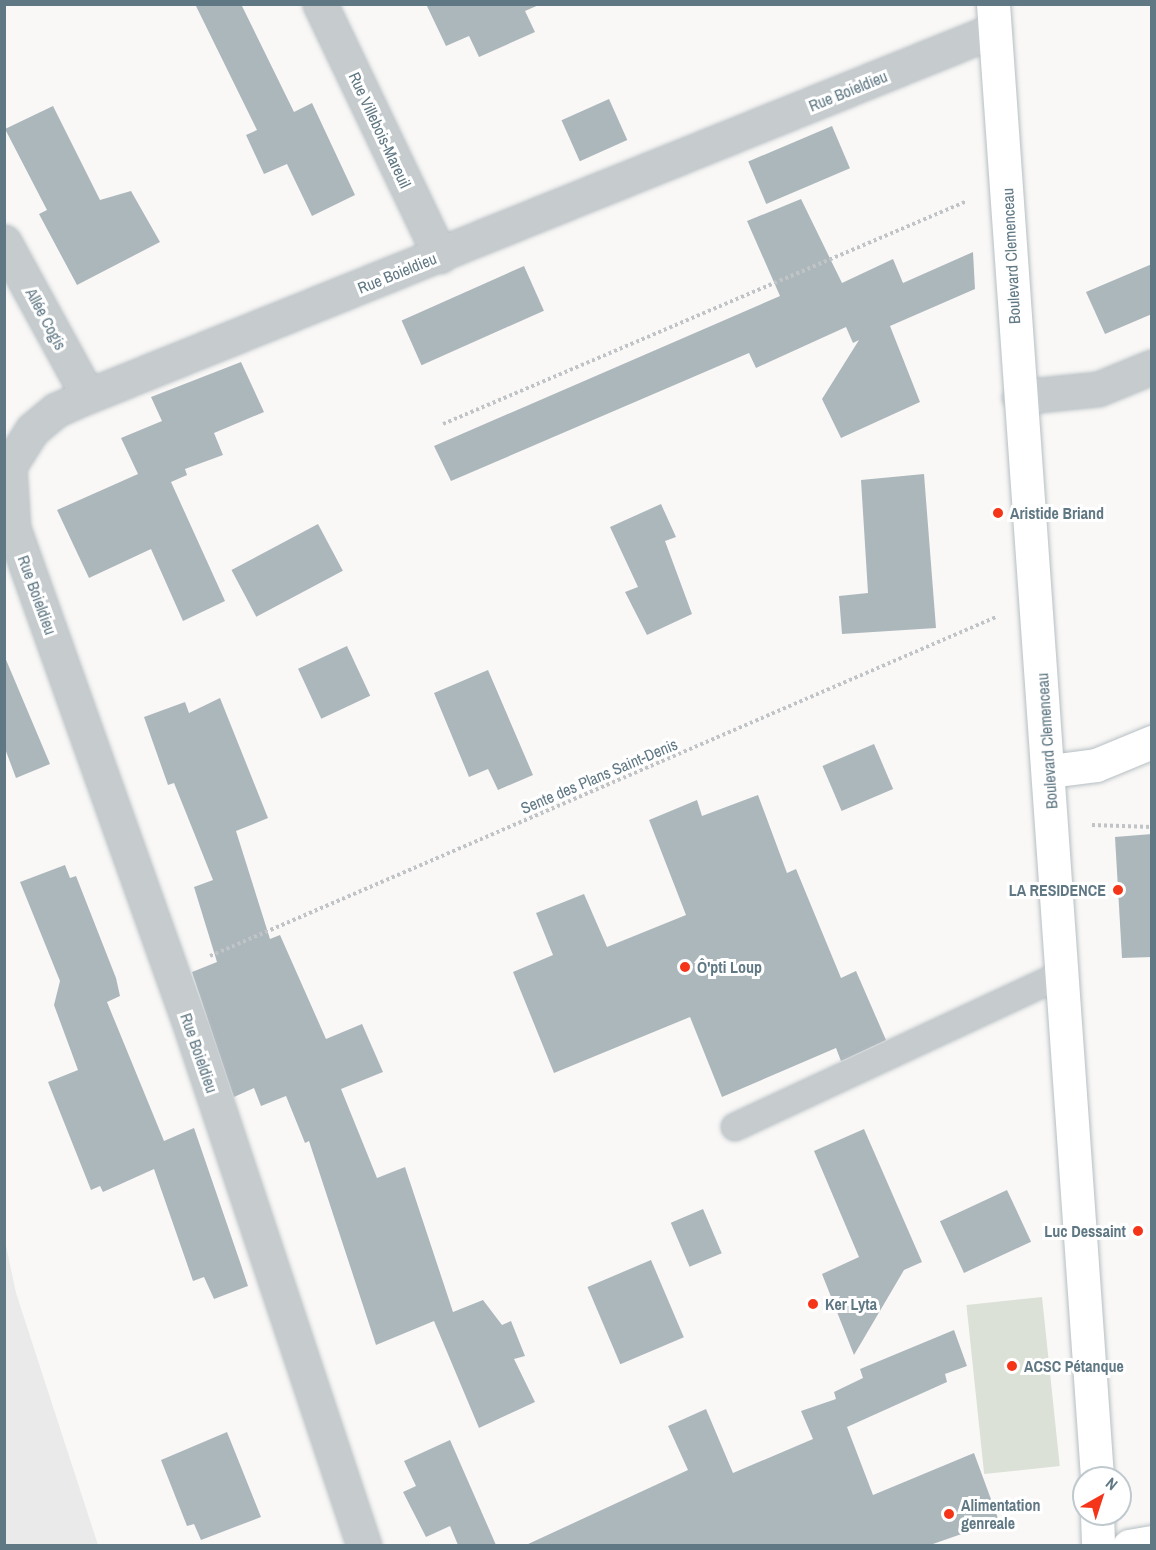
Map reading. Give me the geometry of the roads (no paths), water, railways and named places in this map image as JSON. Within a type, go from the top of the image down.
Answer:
[{"type":"main road","name":"Boulevard Clemenceau","points":[[994,17],[1020,397],[1050,771],[1096,1466]]},
{"type":"main road","points":[[1050,771],[1096,765],[1152,741]]},
{"type":"main road","points":[[1097,1526],[1098,1545]]},
{"type":"main road","points":[[1129,1545],[1152,1542]]},
{"type":"street","name":"Rue Villebois-Mareuil","points":[[320,4],[440,256]]},
{"type":"street","name":"Rue Boieldieu","points":[[364,1545],[171,973],[13,528],[7,495],[9,466],[32,430],[56,410],[440,256],[994,17]]},
{"type":"street","name":"Allée Cogis","points":[[4,242],[88,396]]},
{"type":"street","points":[[1020,397],[1098,388],[1152,367]]},
{"type":"lane","points":[[735,1127],[1063,974]]},
{"type":"place","name":"Aristide Briand","points":[[998,513]]},
{"type":"place","name":"LA RESIDENCE","points":[[1118,890]]},
{"type":"place","name":"Ô'pti Loup","points":[[685,967]]},
{"type":"place","name":"Luc Dessaint","points":[[1138,1231]]},
{"type":"place","name":"Ker Lyta","points":[[813,1304]]},
{"type":"place","name":"ACSC Pétanque","points":[[1012,1366]]},
{"type":"place","name":"Alimentation genreale","points":[[949,1514]]}]
